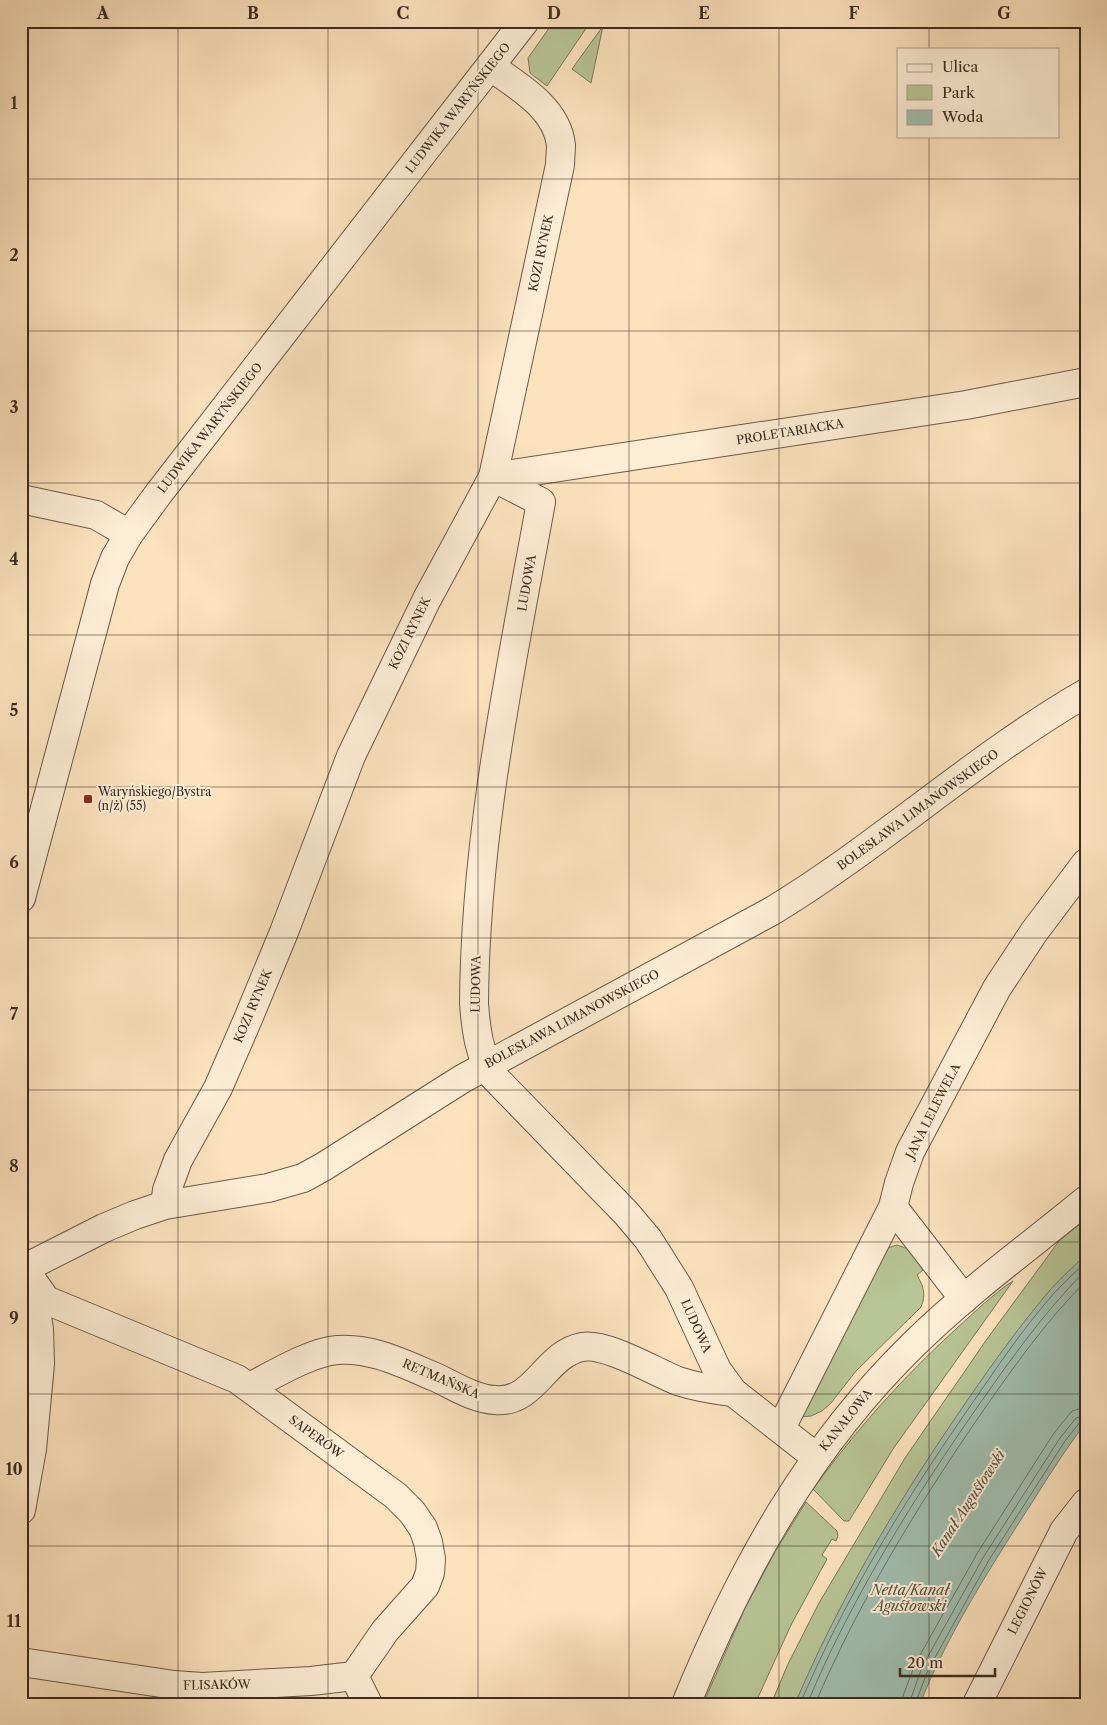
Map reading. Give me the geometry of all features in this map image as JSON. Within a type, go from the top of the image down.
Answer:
[{"type":"street","name":"LUDWIKA WARYŃSKIEGO","points":[[21,898],[100,600],[115,558],[129,534],[159,492],[525,21]]},
{"type":"street","name":"KOZI RYNEK","points":[[165,1205],[178,1160],[201,1122],[218,1088],[252,1011],[351,756],[427,599],[493,477],[560,165],[561,145],[555,126],[545,110],[528,94],[491,66]]},
{"type":"street","name":"PROLETARIACKA","points":[[493,477],[966,405],[1086,382]]},
{"type":"street","name":"LUDOWA","points":[[493,477],[541,502],[499,733],[481,869],[474,1004],[476,1025],[486,1066],[626,1213],[648,1239],[679,1288],[717,1370],[734,1392],[816,1457]]},
{"type":"street","points":[[21,499],[96,515],[129,534]]},
{"type":"street","name":"BOLESŁAWA LIMANOWSKIEGO","points":[[22,1266],[35,1263],[127,1218],[165,1205],[268,1188],[303,1178],[486,1066],[772,911],[807,890],[985,761],[1086,693]]},
{"type":"street","name":"JANA LELEWELA","points":[[781,1428],[893,1208],[899,1182],[910,1152],[997,988],[1034,932],[1086,863]]},
{"type":"street","name":"KANAŁOWA","points":[[686,1704],[732,1598],[763,1541],[798,1483],[843,1421],[915,1342],[964,1299],[1086,1200]]},
{"type":"street","points":[[893,1208],[964,1299]]},
{"type":"street","points":[[21,1510],[34,1432],[40,1364],[39,1329],[35,1304],[22,1266]]},
{"type":"street","name":"SAPERÓW","points":[[22,1266],[46,1300],[237,1379],[250,1387],[293,1422],[396,1496],[412,1512],[423,1528],[428,1542],[431,1559],[430,1573],[425,1586],[385,1631],[354,1676]]},
{"type":"street","name":"RETMAŃSKA","points":[[250,1387],[311,1356],[336,1350],[366,1352],[396,1360],[474,1394],[494,1400],[511,1399],[526,1392],[554,1362],[570,1351],[583,1346],[598,1347],[679,1381],[706,1388],[734,1392]]},
{"type":"street","name":"LEGIONÓW","points":[[977,1704],[1064,1530],[1086,1503]]},
{"type":"street","name":"FLISAKÓW","points":[[21,1662],[174,1686],[202,1687],[311,1681],[354,1676]]},
{"type":"street","points":[[354,1676],[368,1704]]},
{"type":"green space","points":[[554,21],[591,21],[547,86],[530,73],[528,58]]},
{"type":"green space","points":[[603,26],[591,83],[572,69]]},
{"type":"green space","points":[[1086,1219],[1086,1255],[1051,1289],[1026,1320],[990,1368],[933,1451],[889,1521],[848,1593],[795,1704],[771,1704],[788,1664],[819,1603],[905,1458],[987,1339],[1059,1241]]},
{"type":"green space","points":[[897,1245],[908,1249],[923,1270],[917,1275],[924,1291],[921,1307],[856,1371],[831,1403],[822,1411],[811,1416],[799,1417],[884,1249]]},
{"type":"green space","points":[[1013,1281],[893,1449],[849,1521],[844,1521],[813,1489],[863,1425],[899,1385],[957,1328],[991,1297]]},
{"type":"green space","points":[[806,1502],[837,1531],[838,1536],[836,1541],[832,1539],[822,1555],[827,1559],[791,1625],[755,1704],[703,1704],[745,1608],[776,1550]]},
{"type":"water","name":"Netta/Kanał Agustowski","points":[[1086,1255],[1086,1423],[1053,1470],[980,1585],[941,1656],[920,1704],[795,1704],[848,1593],[889,1521],[933,1451],[990,1368],[1026,1320],[1051,1289]]},
{"type":"place","name":"Waryńskiego/Bystra (n/ż) (55)","points":[[88,799]]},
{"type":"water label","name":"Kanał Augustowski","points":[[968,1503]]}]
